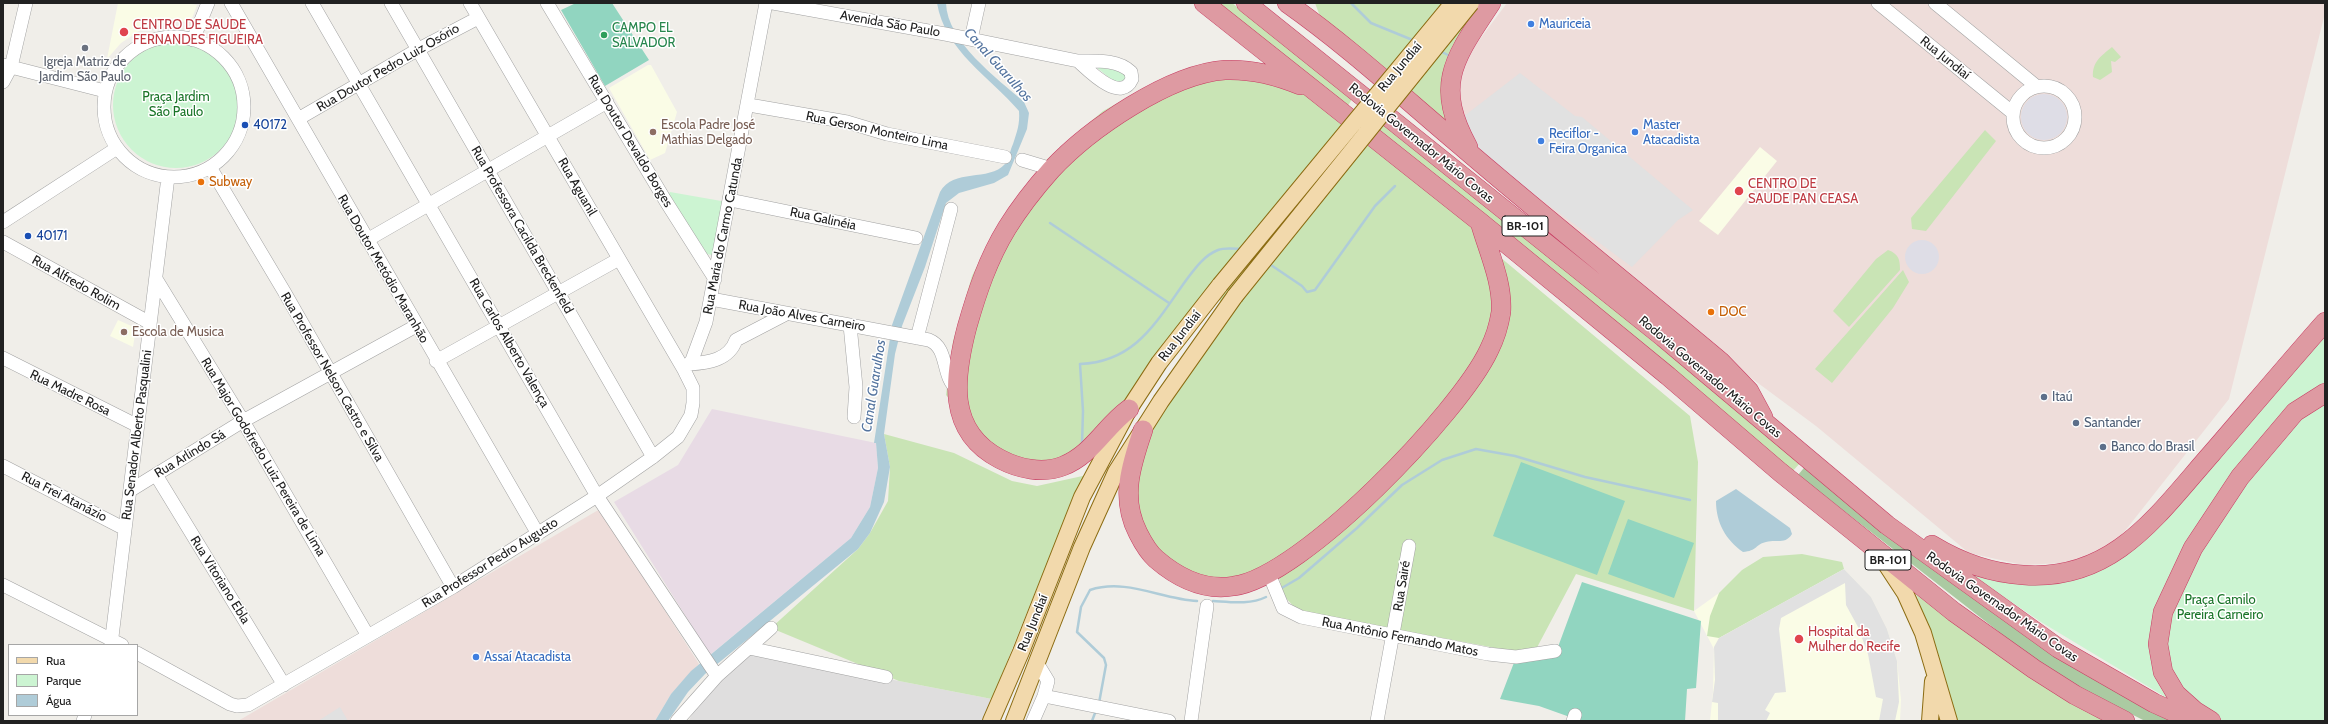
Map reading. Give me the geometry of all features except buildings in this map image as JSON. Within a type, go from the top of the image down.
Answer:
[{"type":"highway","name":"Rodovia Governador Mário Covas","points":[[1204,3],[1318,93],[1354,124],[1480,222],[1611,331],[1668,376],[1878,552],[1954,612],[2034,669],[2075,695],[2125,721]]},
{"type":"highway","name":"Rodovia Governador Mário Covas","points":[[1246,3],[1663,337],[1772,430],[1894,530],[2058,648],[2154,703],[2194,721]]},
{"type":"highway","points":[[1287,3],[1365,62],[1472,155],[1721,362],[1749,391],[1772,430]]},
{"type":"highway","points":[[1306,3],[1318,25]]},
{"type":"highway","points":[[1472,155],[1452,114],[1449,84],[1456,60],[1491,3]]},
{"type":"highway","points":[[1129,409],[1091,448],[1076,460],[1061,467],[1030,469],[1001,460],[980,445],[964,423],[958,406],[957,389],[965,336],[974,301],[988,265],[1007,228],[1027,198],[1052,169],[1091,135],[1125,111],[1167,88],[1204,74],[1232,70],[1257,72],[1289,81],[1318,93]]},
{"type":"highway","points":[[1143,430],[1130,474],[1127,490],[1132,521],[1151,555],[1182,578],[1210,586],[1234,586],[1269,574],[1296,556],[1347,515],[1400,464],[1464,388],[1489,351],[1497,331],[1501,312],[1498,283],[1480,222]]},
{"type":"highway","points":[[1847,492],[1890,516],[1933,546],[1981,568],[2007,574],[2037,576],[2062,574],[2085,569],[2127,544],[2161,511],[2325,322]]},
{"type":"highway","points":[[2211,721],[2195,711],[2176,694],[2163,672],[2158,644],[2163,612],[2194,548],[2240,477],[2295,412],[2325,394]]},
{"type":"main road","name":"Rua Jundiaí","points":[[991,721],[1022,652],[1082,497],[1129,409],[1159,363],[1220,285],[1453,3]]},
{"type":"main road","name":"Rua Jundiaí","points":[[1014,721],[1101,503],[1116,472],[1161,401],[1235,296],[1472,3]]},
{"type":"main road","points":[[1878,552],[1905,593],[1923,633],[1949,721]]},
{"type":"main road","points":[[1930,721],[1934,673]]},
{"type":"street","points":[[3,82],[26,3]]},
{"type":"street","points":[[193,40],[208,3]]},
{"type":"street","name":"Rua Doutor Metódio Maranhão","points":[[231,3],[436,361],[538,534]]},
{"type":"street","name":"Rua Carlos Alberto Valença","points":[[312,3],[597,496],[715,673]]},
{"type":"street","name":"Rua Professora Cacilda Breckenfeld","points":[[392,3],[417,50],[653,457]]},
{"type":"street","name":"Rua Aguanil","points":[[470,3],[619,259],[687,367]]},
{"type":"street","name":"Rua Doutor Devaldo Borges","points":[[547,3],[665,200],[715,279]]},
{"type":"street","name":"Rua Maria do Carmo Catunda","points":[[687,367],[706,322],[711,299],[749,105],[766,3]]},
{"type":"street","name":"Avenida São Paulo","points":[[773,3],[814,7],[1078,61]]},
{"type":"street","points":[[965,38],[979,3]]},
{"type":"street","name":"Rua Jundiaí","points":[[1878,3],[2013,113]]},
{"type":"street","points":[[1935,3],[2036,86]]},
{"type":"street","name":"Rua Doutor Pedro Luiz Osório","points":[[298,119],[417,50],[478,18]]},
{"type":"street","points":[[163,38],[193,40],[214,49],[226,59],[235,72],[243,95],[244,114],[238,135],[225,157],[210,167],[190,176],[168,177],[147,172],[128,160],[117,148],[107,127],[103,103],[105,91],[113,73],[126,56],[143,44],[163,38]]},
{"type":"street","points":[[7,66],[105,91]]},
{"type":"street","points":[[2036,86],[2053,87],[2068,97],[2073,105],[2075,116],[2074,126],[2068,136],[2061,143],[2051,147],[2033,146],[2020,137],[2016,131],[2013,113],[2020,96],[2036,86]]},
{"type":"street","points":[[367,240],[488,172],[607,102]]},
{"type":"street","name":"Rua Gerson Monteiro Lima","points":[[749,105],[847,122],[887,134],[1005,157]]},
{"type":"street","points":[[3,222],[117,148]]},
{"type":"street","points":[[1022,160],[1052,169]]},
{"type":"street","name":"Rua Professor Nelson Castro e Silva","points":[[210,167],[330,372],[453,587]]},
{"type":"street","name":"Rua Senador Alberto Pasqualini","points":[[115,643],[125,528],[131,490],[168,177]]},
{"type":"street","name":"Rua Galinéia","points":[[730,200],[916,238]]},
{"type":"street","points":[[911,337],[950,208]]},
{"type":"street","name":"Rua Alfredo Rolim","points":[[3,242],[150,323]]},
{"type":"street","points":[[436,361],[559,294],[619,259]]},
{"type":"street","name":"Rua Major Godofredo Luiz Pereira de Lima","points":[[156,278],[243,421],[368,636]]},
{"type":"street","name":"Rua João Alves Carneiro","points":[[711,299],[887,332],[937,344],[942,354],[947,376],[951,384],[957,389]]},
{"type":"street","points":[[687,367],[715,362],[733,348],[736,340],[786,314]]},
{"type":"street","points":[[850,325],[856,387],[854,417]]},
{"type":"street","name":"Rua Arlindo Sá","points":[[131,490],[243,421],[416,326]]},
{"type":"street","name":"Rua Madre Rosa","points":[[3,358],[138,426]]},
{"type":"street","name":"Rua Professor Pedro Augusto","points":[[138,654],[230,704],[237,706],[248,705],[453,587],[597,496],[653,457],[678,437],[691,415],[694,403],[693,388],[687,367]]},
{"type":"street","name":"Rua Frei Atanázio","points":[[3,466],[125,528]]},
{"type":"street","name":"Rua Vitoriano Ebla","points":[[156,475],[284,684]]},
{"type":"street","name":"Rua Sairé","points":[[1377,721],[1409,546]]},
{"type":"street","name":"Rua Antônio Fernando Matos","points":[[1269,574],[1283,608],[1288,612],[1301,617],[1394,634],[1488,654],[1516,657],[1555,651]]},
{"type":"street","points":[[3,585],[115,643]]},
{"type":"street","points":[[1191,721],[1207,606]]},
{"type":"street","points":[[677,721],[715,673],[749,648],[771,628]]},
{"type":"street","points":[[749,648],[886,677]]},
{"type":"street","points":[[1033,721],[1044,696],[1048,681],[1037,663]]},
{"type":"street","points":[[1044,696],[1170,721]]},
{"type":"shaded area","name":"CENTRO DE SAUDE FERNANDES FIGUEIRA","points":[[118,3],[185,3],[197,5],[191,21],[164,23],[139,31],[121,43],[107,59]]},
{"type":"shaded area","points":[[1507,3],[2325,3],[2325,13],[2229,399],[2117,541],[2080,562],[2023,565],[1969,553],[1816,426],[1654,306],[1480,162],[1459,120],[1456,71]]},
{"type":"shaded area","name":"Escola Padre José Mathias Delgado","points":[[648,65],[651,65],[677,112],[665,153],[650,160],[609,88]]},
{"type":"shaded area","points":[[1520,73],[1575,116],[1582,117],[1693,210],[1678,220],[1632,267],[1474,150],[1459,120]]},
{"type":"shaded area","points":[[2044,94],[2057,98],[2063,104],[2067,117],[2063,130],[2057,136],[2044,140],[2031,136],[2025,130],[2021,117],[2025,104],[2031,98]]},
{"type":"shaded area","name":"CENTRO DE SAUDE PAN CEASA","points":[[1760,147],[1777,161],[1718,235],[1699,221]]},
{"type":"shaded area","points":[[1919,240],[1925,240],[1934,245],[1938,251],[1938,263],[1934,269],[1925,274],[1919,274],[1910,269],[1905,260],[1905,254],[1910,245]]},
{"type":"shaded area","name":"Escola de Musica","points":[[118,320],[136,328],[133,347],[110,336]]},
{"type":"shaded area","points":[[712,409],[876,443],[878,468],[870,507],[851,538],[710,655],[614,502],[678,465]]},
{"type":"shaded area","points":[[600,509],[699,664],[671,694],[655,721],[238,721]]},
{"type":"shaded area","name":"Hospital da Mulher do Recife","points":[[1844,569],[1871,597],[1887,629],[1897,661],[1901,700],[1900,721],[1710,721],[1713,692],[1714,649],[1694,611],[1719,593],[1767,612]]},
{"type":"shaded area","points":[[1844,569],[1871,597],[1887,629],[1897,661],[1899,702],[1895,721],[1879,721],[1883,699],[1876,697],[1868,654],[1858,627],[1846,605],[1845,583],[1781,618],[1779,629],[1786,692],[1775,693],[1765,710],[1770,713],[1766,721],[1718,721],[1718,703],[1712,702],[1715,680],[1714,647],[1719,638]]},
{"type":"shaded area","points":[[749,652],[992,699],[982,721],[689,720],[695,709]]},
{"type":"shaded area","points":[[340,707],[348,721],[318,721]]},
{"type":"green space","name":"CAMPO EL SALVADOR","points":[[576,3],[612,3],[649,60],[605,86],[561,10]]},
{"type":"green space","points":[[1212,3],[1232,3],[1352,99],[1346,109]]},
{"type":"green space","points":[[1315,3],[1494,3],[1452,63],[1457,144],[1321,19]]},
{"type":"green space","name":"Praça Jardim São Paulo","points":[[182,42],[206,50],[216,56],[225,65],[234,81],[238,93],[238,117],[234,129],[225,145],[216,154],[200,163],[188,167],[170,168],[146,160],[136,154],[127,145],[118,129],[114,117],[113,99],[121,75],[127,65],[136,56],[152,47],[164,43]]},
{"type":"green space","points":[[2112,47],[2121,57],[2115,62],[2111,61],[2112,72],[2100,80],[2093,77],[2096,63],[2101,56]]},
{"type":"green space","points":[[1222,63],[1261,63],[1289,70],[1480,222],[1500,300],[1464,388],[1296,556],[1207,591],[1174,573],[1132,521],[1134,456],[1223,310],[1217,293],[1113,436],[1079,469],[1058,465],[1028,466],[993,447],[946,395],[953,341],[972,276],[994,232],[1045,161],[1103,111],[1164,78],[1195,67]]},
{"type":"green space","points":[[1096,67],[1123,71],[1128,78],[1117,84]]},
{"type":"green space","points":[[1383,121],[1488,205],[1696,377],[1802,461],[1790,474],[1373,133]]},
{"type":"green space","points":[[1985,130],[1996,141],[1926,231],[1912,229],[1911,218]]},
{"type":"green space","points":[[670,192],[727,202],[712,255],[707,254],[669,194]]},
{"type":"green space","points":[[1888,250],[1897,255],[1900,263],[1900,270],[1849,327],[1833,311],[1876,259]]},
{"type":"green space","points":[[1494,252],[1690,416],[1698,462],[1694,611],[1576,574],[1533,655],[1298,611],[1283,595],[1279,577],[1387,484],[1495,353]]},
{"type":"green space","points":[[1903,270],[1909,282],[1893,308],[1832,383],[1815,369]]},
{"type":"green space","name":"Praça Camilo Pereira Carneiro","points":[[2325,328],[2325,721],[2218,721],[2197,716],[2041,622],[1957,565],[2094,569]]},
{"type":"green space","points":[[884,434],[954,453],[1012,481],[1037,486],[1087,475],[1036,590],[992,699],[899,681],[771,628],[858,549],[870,533],[888,501],[890,467]]},
{"type":"green space","points":[[1521,462],[1625,501],[1597,575],[1493,536]]},
{"type":"green space","points":[[1808,463],[1912,545],[2190,721],[2145,721],[2082,689],[2026,653],[1798,475]]},
{"type":"green space","points":[[1628,519],[1694,543],[1674,598],[1608,574]]},
{"type":"green space","points":[[1802,554],[1842,562],[1844,569],[1719,638],[1707,636],[1710,616],[1719,593],[1742,570],[1763,557]]},
{"type":"green space","points":[[1582,582],[1701,621],[1696,688],[1687,689],[1685,721],[1581,721],[1539,706],[1500,699],[1515,660],[1555,655]]},
{"type":"green space","points":[[1915,591],[2129,721],[1935,721],[1934,643]]},
{"type":"water","points":[[937,3],[946,3],[949,17],[955,32],[964,45],[975,58],[1024,102],[1029,113],[1027,129],[1008,175],[994,183],[959,193],[946,203],[925,267],[902,326],[895,354],[884,434],[890,467],[884,502],[870,533],[858,549],[705,674],[688,692],[668,721],[655,721],[671,694],[691,671],[851,538],[870,507],[878,468],[876,443],[874,443],[892,325],[940,192],[953,180],[962,177],[990,173],[1005,164],[1008,160],[1018,128],[1019,111],[959,49],[949,35],[942,20]]},
{"type":"water","points":[[1736,489],[1790,528],[1792,534],[1784,541],[1770,541],[1760,544],[1754,549],[1743,552],[1732,542],[1723,530],[1716,509],[1716,501]]},
{"type":"waterway","points":[[1351,3],[1371,23],[1415,41]]},
{"type":"waterway","points":[[1440,51],[1448,55]]},
{"type":"waterway","points":[[1268,263],[1302,286],[1307,292],[1315,290],[1375,206],[1395,186]]},
{"type":"waterway","points":[[1050,223],[1169,303]]},
{"type":"waterway","points":[[1082,444],[1083,411],[1080,364],[1100,361],[1117,356],[1131,347],[1144,336],[1155,323],[1190,275],[1205,258],[1213,252],[1221,249],[1243,249]]},
{"type":"waterway","points":[[1280,589],[1299,578],[1357,528],[1402,485],[1442,460],[1476,449],[1515,456],[1585,477],[1690,500]]},
{"type":"waterway","points":[[1099,703],[1106,665],[1104,658],[1077,632],[1081,607],[1090,590],[1117,586],[1197,601]]},
{"type":"waterway","points":[[1213,601],[1247,602],[1260,600],[1266,597]]},
{"type":"waterway","points":[[1092,721],[1095,713]]},
{"type":"place","name":"Mauriceia","points":[[1531,24]]},
{"type":"place","name":"CENTRO DE SAUDE FERNANDES FIGUEIRA","points":[[124,32]]},
{"type":"place","name":"CAMPO EL SALVADOR","points":[[604,35]]},
{"type":"place","name":"Igreja Matriz de Jardim São Paulo","points":[[85,48]]},
{"type":"place","name":"40172","points":[[245,125]]},
{"type":"place","name":"Escola Padre José Mathias Delgado","points":[[653,132]]},
{"type":"place","name":"Master Atacadista","points":[[1635,132]]},
{"type":"place","name":"Reciflor - Feira Organica","points":[[1541,141]]},
{"type":"place","name":"Subway","points":[[201,182]]},
{"type":"place","name":"CENTRO DE SAUDE PAN CEASA","points":[[1739,191]]},
{"type":"place","name":"40171","points":[[28,236]]},
{"type":"place","name":"DOC","points":[[1711,312]]},
{"type":"place","name":"Escola de Musica","points":[[124,332]]},
{"type":"place","name":"Itaú","points":[[2044,397]]},
{"type":"place","name":"Santander","points":[[2076,423]]},
{"type":"place","name":"Banco do Brasil","points":[[2103,447]]},
{"type":"place","name":"Hospital da Mulher do Recife","points":[[1799,639]]},
{"type":"place","name":"Assaí Atacadista","points":[[476,657]]},
{"type":"water label","name":"Canal Guarulhos","points":[[998,65]]},
{"type":"water label","name":"Canal Guarulhos","points":[[874,386]]}]
